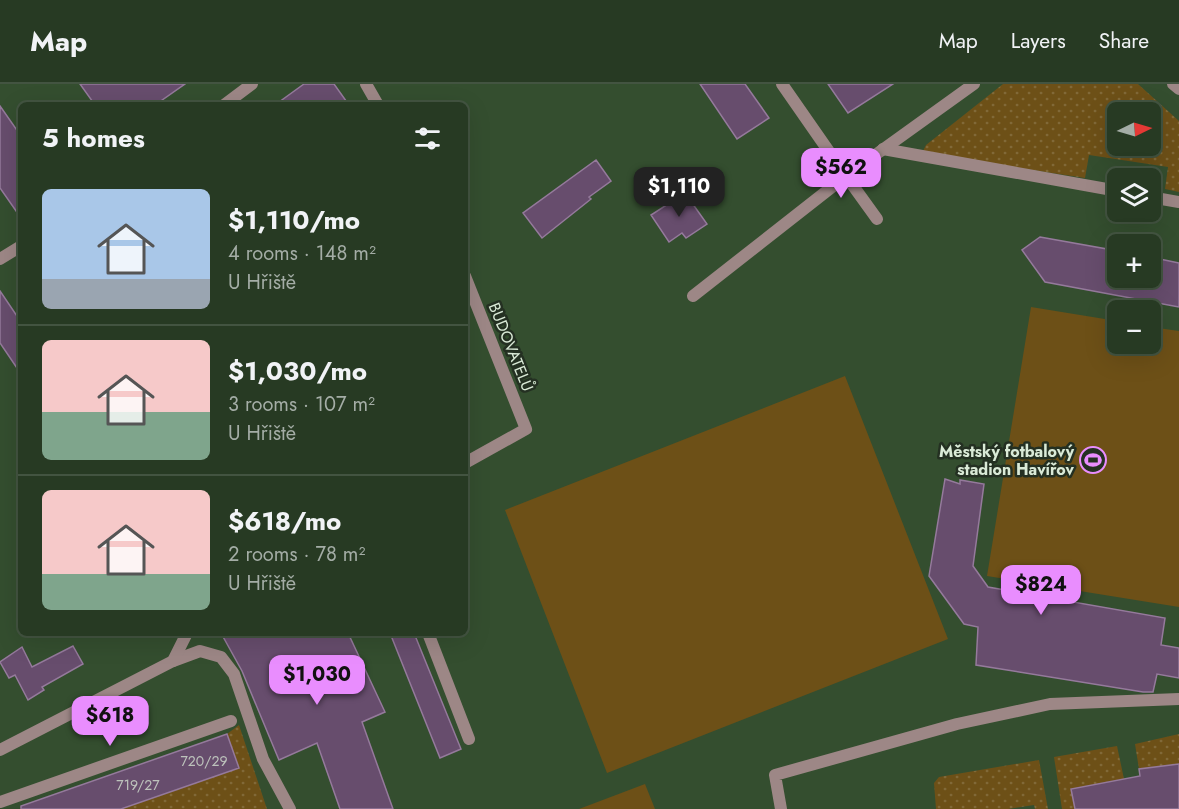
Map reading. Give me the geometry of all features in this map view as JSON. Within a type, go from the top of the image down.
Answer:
[{"type":"street","points":[[228,102],[252,84]]},
{"type":"street","points":[[366,84],[376,102]]},
{"type":"street","points":[[782,84],[877,219]]},
{"type":"street","points":[[693,297],[846,176],[974,84]]},
{"type":"street","points":[[1173,84],[1179,89]]},
{"type":"street","points":[[883,149],[1107,189]]},
{"type":"street","points":[[1161,199],[1179,202]]},
{"type":"street","points":[[0,259],[18,248]]},
{"type":"street","name":"BUDOVATELŮ","points":[[468,284],[526,429],[468,461]]},
{"type":"street","points":[[172,661],[185,636]]},
{"type":"street","points":[[429,636],[469,739]]},
{"type":"street","points":[[0,750],[172,661],[200,651],[221,657],[234,674],[263,759],[290,809]]},
{"type":"street","points":[[781,809],[775,775],[957,724],[1050,704],[1179,699]]},
{"type":"street","points":[[0,802],[231,721]]},
{"type":"shaded area","points":[[1003,84],[1138,84],[1158,102],[1107,102],[1107,156],[1161,156],[1161,105],[1179,121],[1179,192],[1165,189],[1168,167],[1089,155],[1085,178],[928,154],[923,151],[926,145]]},
{"type":"shaded area","name":"Městský fotbalový stadion Havířov","points":[[1031,307],[1107,319],[1107,354],[1161,354],[1161,328],[1179,331],[1179,607],[987,576]]},
{"type":"shaded area","points":[[845,376],[948,639],[607,773],[505,510]]},
{"type":"shaded area","points":[[239,725],[267,809],[121,809],[238,768],[227,734]]},
{"type":"shaded area","points":[[1179,734],[1179,764],[1139,769],[1135,744]]},
{"type":"shaded area","points":[[1117,746],[1124,779],[1071,789],[1075,809],[1062,809],[1054,757]]},
{"type":"shaded area","points":[[1039,760],[1048,809],[1035,809],[1034,805],[1008,809],[936,809],[934,783],[939,777]]},
{"type":"shaded area","points":[[645,784],[655,809],[579,809]]},
{"type":"building","points":[[80,84],[185,84],[159,102],[93,102]]},
{"type":"building","points":[[304,84],[334,84],[347,102],[279,102]]},
{"type":"building","points":[[700,84],[745,84],[769,118],[737,139]]},
{"type":"building","points":[[828,84],[893,84],[848,113]]},
{"type":"building","points":[[0,106],[18,132],[18,214],[0,188]]},
{"type":"building","points":[[596,160],[611,181],[542,238],[523,213]]},
{"type":"building","points":[[685,193],[707,224],[686,238],[682,233],[669,242],[651,215]]},
{"type":"building","points":[[1040,237],[1107,249],[1107,288],[1161,288],[1161,259],[1179,263],[1179,307],[1161,304],[1161,300],[1141,300],[1045,282],[1022,250]]},
{"type":"building","points":[[0,291],[18,318],[18,370],[0,343]]},
{"type":"building","points":[[945,479],[960,484],[960,480],[984,484],[973,566],[988,587],[1165,618],[1161,645],[1179,648],[1179,678],[1157,674],[1153,692],[1143,692],[976,665],[978,627],[964,624],[929,576]]},
{"type":"building","points":[[223,636],[349,636],[385,712],[362,722],[393,809],[340,809],[317,743],[279,760],[242,671]]},
{"type":"building","points":[[391,636],[415,636],[461,749],[440,758]]},
{"type":"building","points":[[73,646],[83,664],[42,687],[44,690],[28,700],[15,675],[9,678],[0,662],[22,647],[32,667]]},
{"type":"building","points":[[227,734],[239,768],[121,809],[21,809],[21,806]]},
{"type":"building","points":[[1179,764],[1179,809],[1075,809],[1071,789],[1140,776],[1139,769]]},
{"type":"place","name":"Městský fotbalový stadion Havířov","points":[[1093,460]]}]
